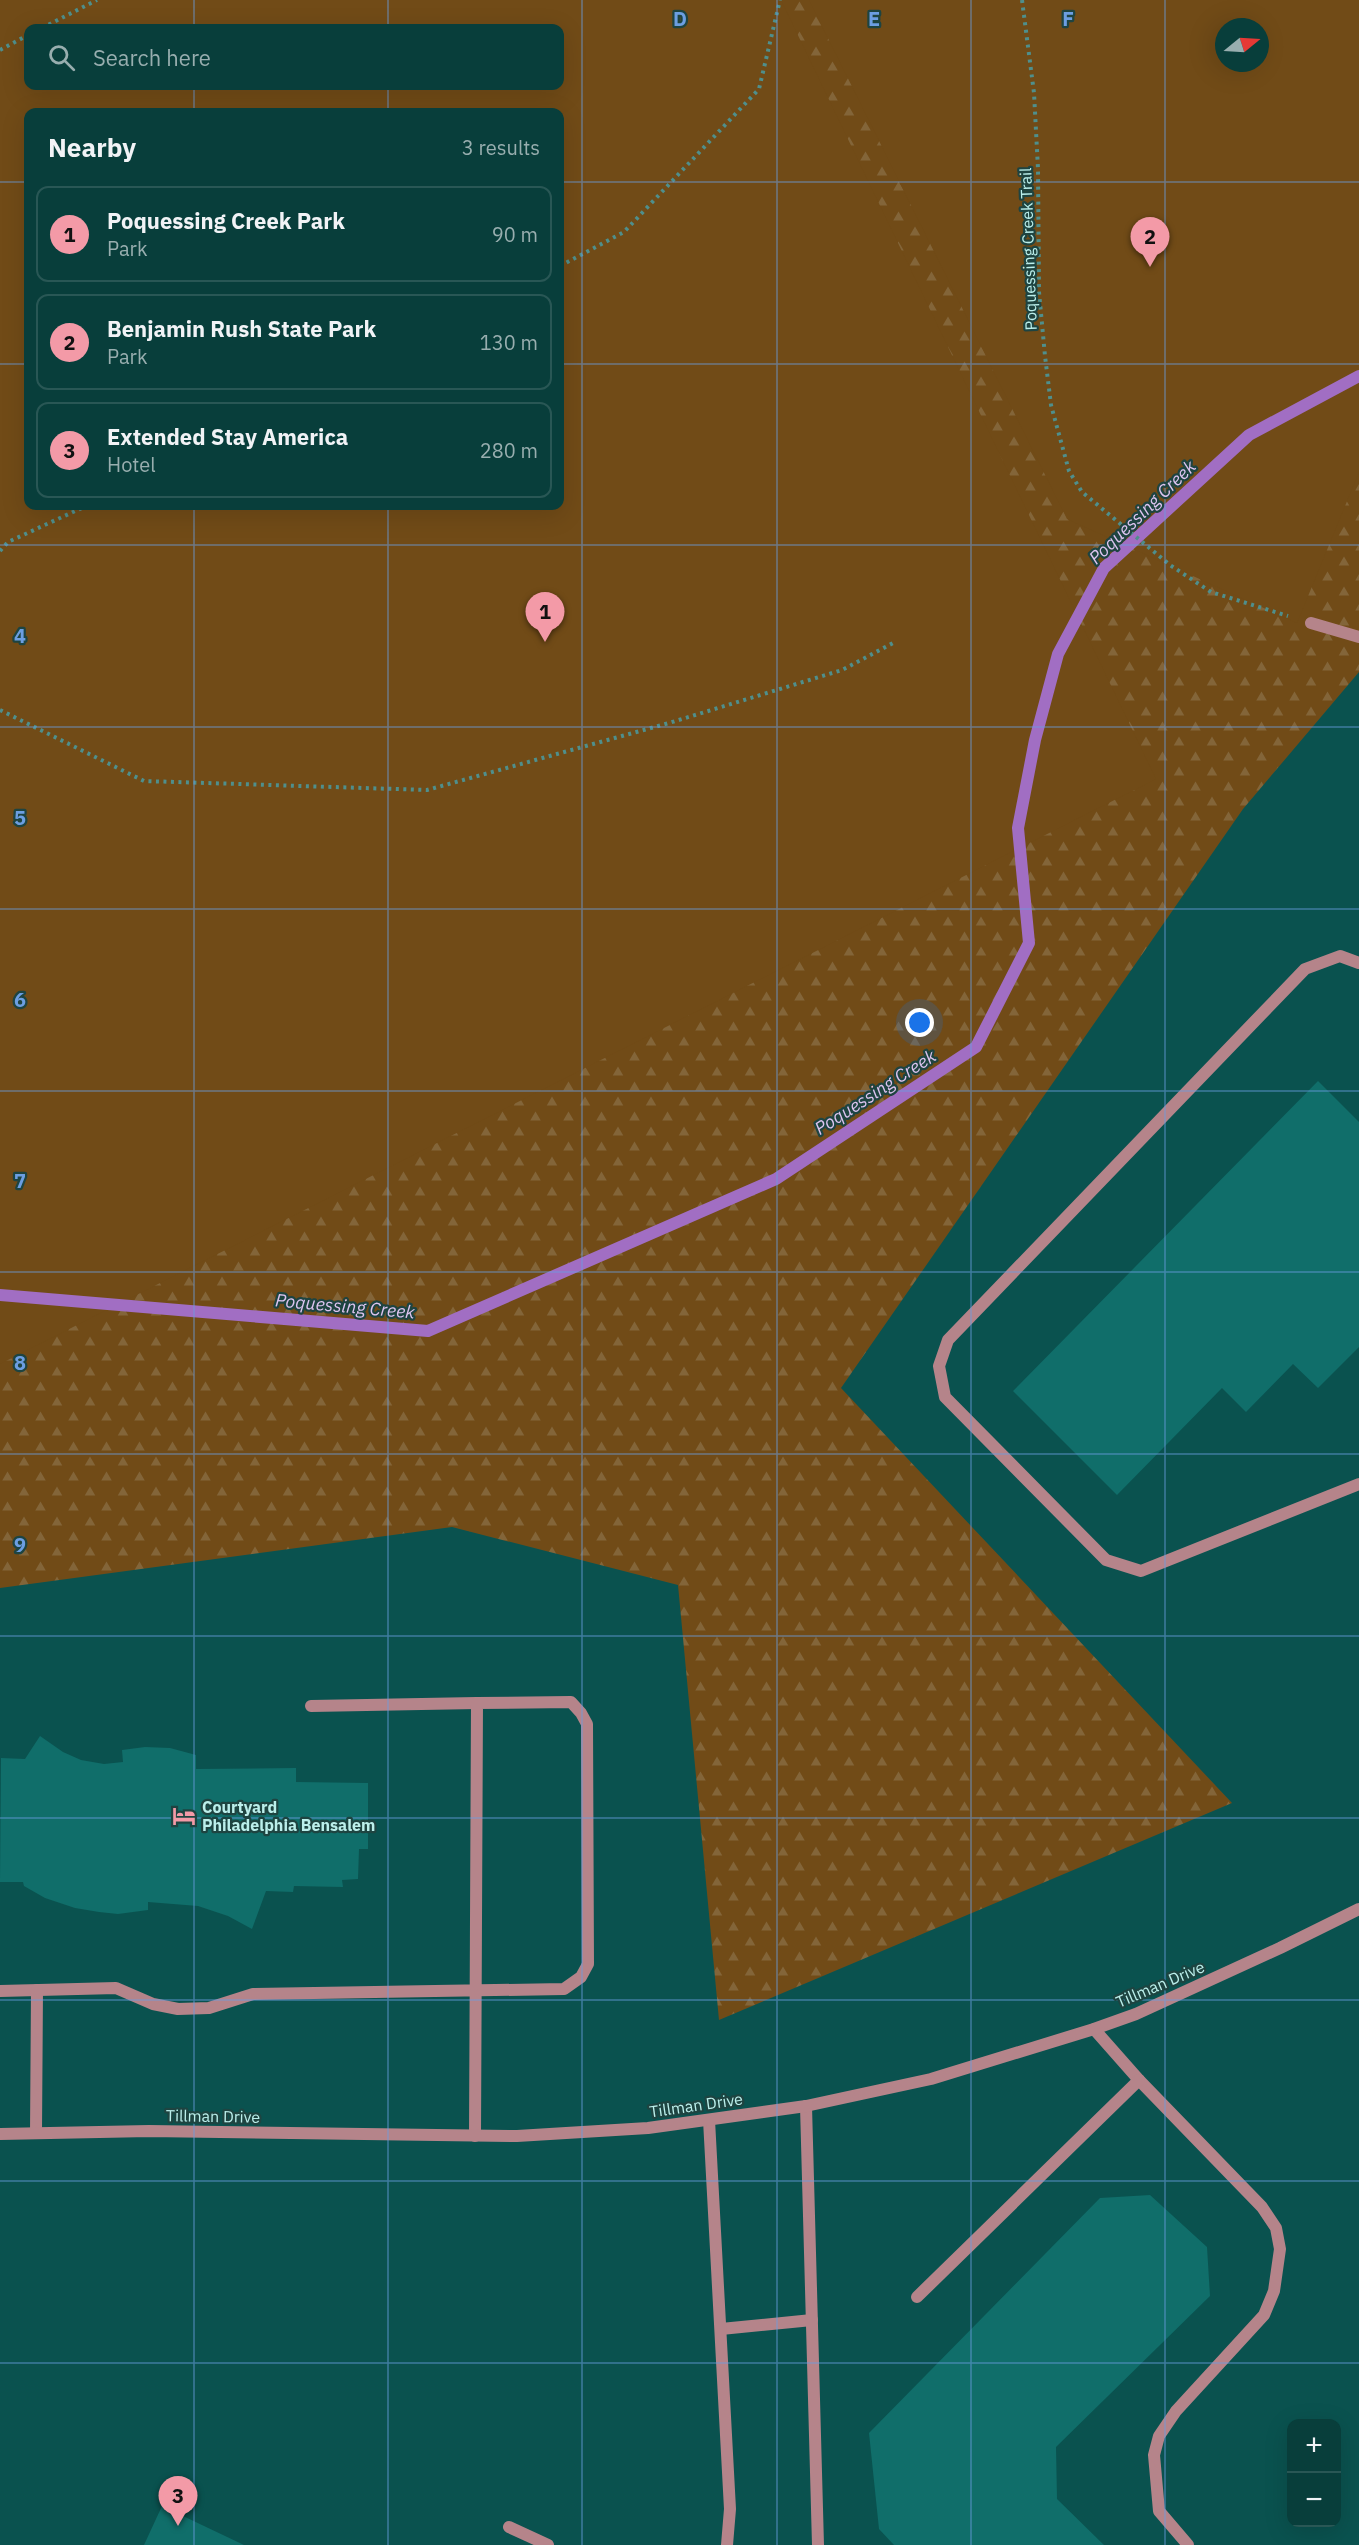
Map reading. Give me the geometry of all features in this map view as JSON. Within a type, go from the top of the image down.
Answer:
[{"type":"street","points":[[1311,624],[1359,637]]},
{"type":"street","points":[[1359,963],[1340,956],[1305,969],[948,1340],[939,1366],[945,1397],[1106,1560],[1141,1571],[1359,1484]]},
{"type":"street","points":[[0,1991],[116,1988],[153,2004],[178,2009],[209,2008],[253,1994],[564,1989],[581,1977],[588,1964],[587,1724],[571,1702],[311,1706]]},
{"type":"street","points":[[475,2136],[477,1703]]},
{"type":"street","name":"Tillman Drive","points":[[0,2134],[148,2131],[475,2136],[585,2133],[709,2120],[806,2106],[931,2079],[1094,2029],[1146,2009],[1359,1909]]},
{"type":"street","points":[[36,2133],[37,1990]]},
{"type":"street","points":[[1094,2029],[1139,2080],[1262,2207],[1276,2228],[1280,2248],[1274,2291],[1264,2315],[1176,2411],[1159,2436],[1154,2455],[1159,2511],[1188,2545]]},
{"type":"street","points":[[917,2297],[1139,2080]]},
{"type":"street","points":[[806,2106],[818,2545]]},
{"type":"street","points":[[709,2120],[730,2509],[728,2545]]},
{"type":"street","points":[[721,2328],[812,2320]]},
{"type":"street","points":[[509,2527],[548,2545]]},
{"type":"path","points":[[50,24],[97,0]]},
{"type":"path","points":[[564,264],[624,232],[759,89],[780,0]]},
{"type":"path","name":"Poquessing Creek Trail","points":[[1022,0],[1034,93],[1038,169],[1038,292],[1051,405],[1069,471],[1082,492],[1170,565],[1211,591],[1311,624]]},
{"type":"path","points":[[0,50],[24,37]]},
{"type":"path","points":[[0,551],[8,543],[78,510]]},
{"type":"path","points":[[0,710],[144,780],[427,790],[669,723],[842,670],[893,643]]},
{"type":"green space","points":[[0,0],[781,0],[1156,779],[0,1364]]},
{"type":"green space","points":[[131,0],[1359,0],[1359,672],[1243,809],[841,1388],[1232,1803],[719,2020],[678,1585],[452,1527],[0,1588],[0,110],[24,90],[564,90],[564,24],[499,24]]},
{"type":"green space","points":[[809,0],[1359,0],[1359,472],[1297,623],[1067,519]]},
{"type":"building","points":[[1318,1081],[1359,1122],[1359,1347],[1318,1388],[1293,1364],[1246,1412],[1222,1388],[1117,1495],[1013,1391]]},
{"type":"building","name":"Courtyard Philadelphia Bensalem","points":[[40,1736],[63,1752],[81,1760],[104,1764],[123,1762],[122,1750],[145,1747],[170,1748],[196,1755],[196,1769],[296,1768],[296,1782],[368,1783],[368,1849],[359,1849],[358,1879],[342,1880],[343,1887],[294,1886],[293,1892],[266,1891],[252,1929],[228,1916],[198,1906],[148,1902],[148,1910],[118,1914],[99,1912],[75,1908],[45,1898],[24,1886],[23,1882],[0,1882],[1,1758],[25,1759]]},
{"type":"building","points":[[1150,2195],[1207,2247],[1210,2296],[1056,2447],[1057,2499],[1104,2545],[894,2545],[879,2529],[869,2433],[1100,2198]]},
{"type":"building","points":[[162,2506],[244,2545],[144,2545]]},
{"type":"waterway","name":"Poquessing Creek","points":[[0,1295],[428,1331],[776,1179],[976,1047],[1029,943],[1018,828],[1035,740],[1058,654],[1104,568],[1249,435],[1359,376]]},
{"type":"place","name":"Benjamin Rush State Park","points":[[1150,267]]},
{"type":"place","name":"Poquessing Creek Park","points":[[545,642]]},
{"type":"place","name":"Courtyard Philadelphia Bensalem","points":[[184,1816]]},
{"type":"place","name":"Extended Stay America","points":[[178,2526]]}]
